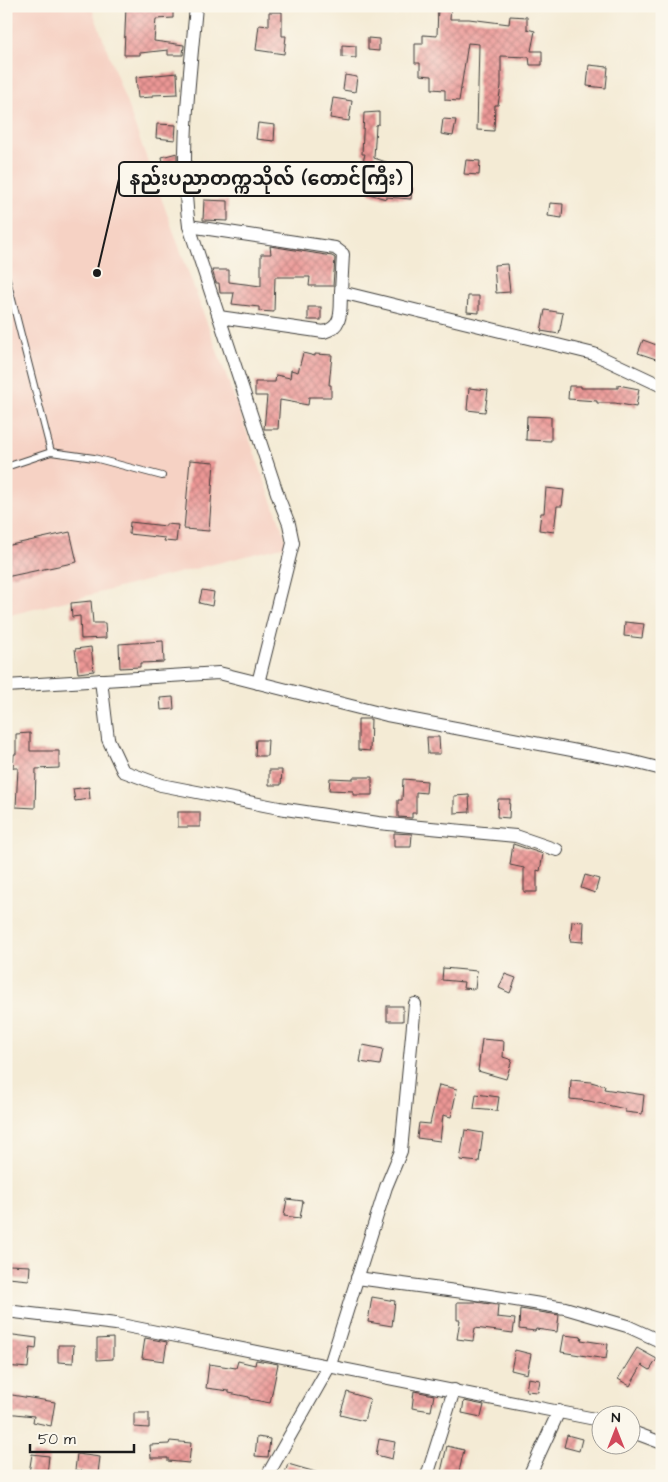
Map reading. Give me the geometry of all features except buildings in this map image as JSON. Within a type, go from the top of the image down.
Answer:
[{"type":"street","points":[[196,6],[186,128],[184,195],[189,226],[278,499],[289,524],[292,543],[258,683]]},
{"type":"street","points":[[189,226],[335,248],[343,254],[339,324],[334,330],[324,332],[219,317]]},
{"type":"street","points":[[341,292],[594,354],[662,386]]},
{"type":"street","points":[[6,686],[219,673],[387,715],[630,761],[662,769]]},
{"type":"street","points":[[101,680],[108,739],[123,771],[161,785],[279,808],[378,823],[516,836],[557,850]]},
{"type":"street","points":[[268,1476],[330,1365],[386,1187],[401,1151],[415,1004]]},
{"type":"street","points":[[357,1278],[565,1308],[628,1326],[662,1342]]},
{"type":"street","points":[[6,1311],[116,1324],[590,1418]]},
{"type":"street","points":[[427,1476],[454,1390]]},
{"type":"street","points":[[529,1476],[560,1411]]},
{"type":"street","points":[[640,1435],[662,1443]]},
{"type":"lane","points":[[6,276],[50,452]]},
{"type":"lane","points":[[6,467],[50,452],[94,458],[162,476]]},
{"type":"shaded area","points":[[6,6],[91,6],[286,539],[286,546],[6,616]]},
{"type":"place","name":"နည်းပညာတက္ကသိုလ် (တောင်ကြီး)","points":[[97,273]]}]
